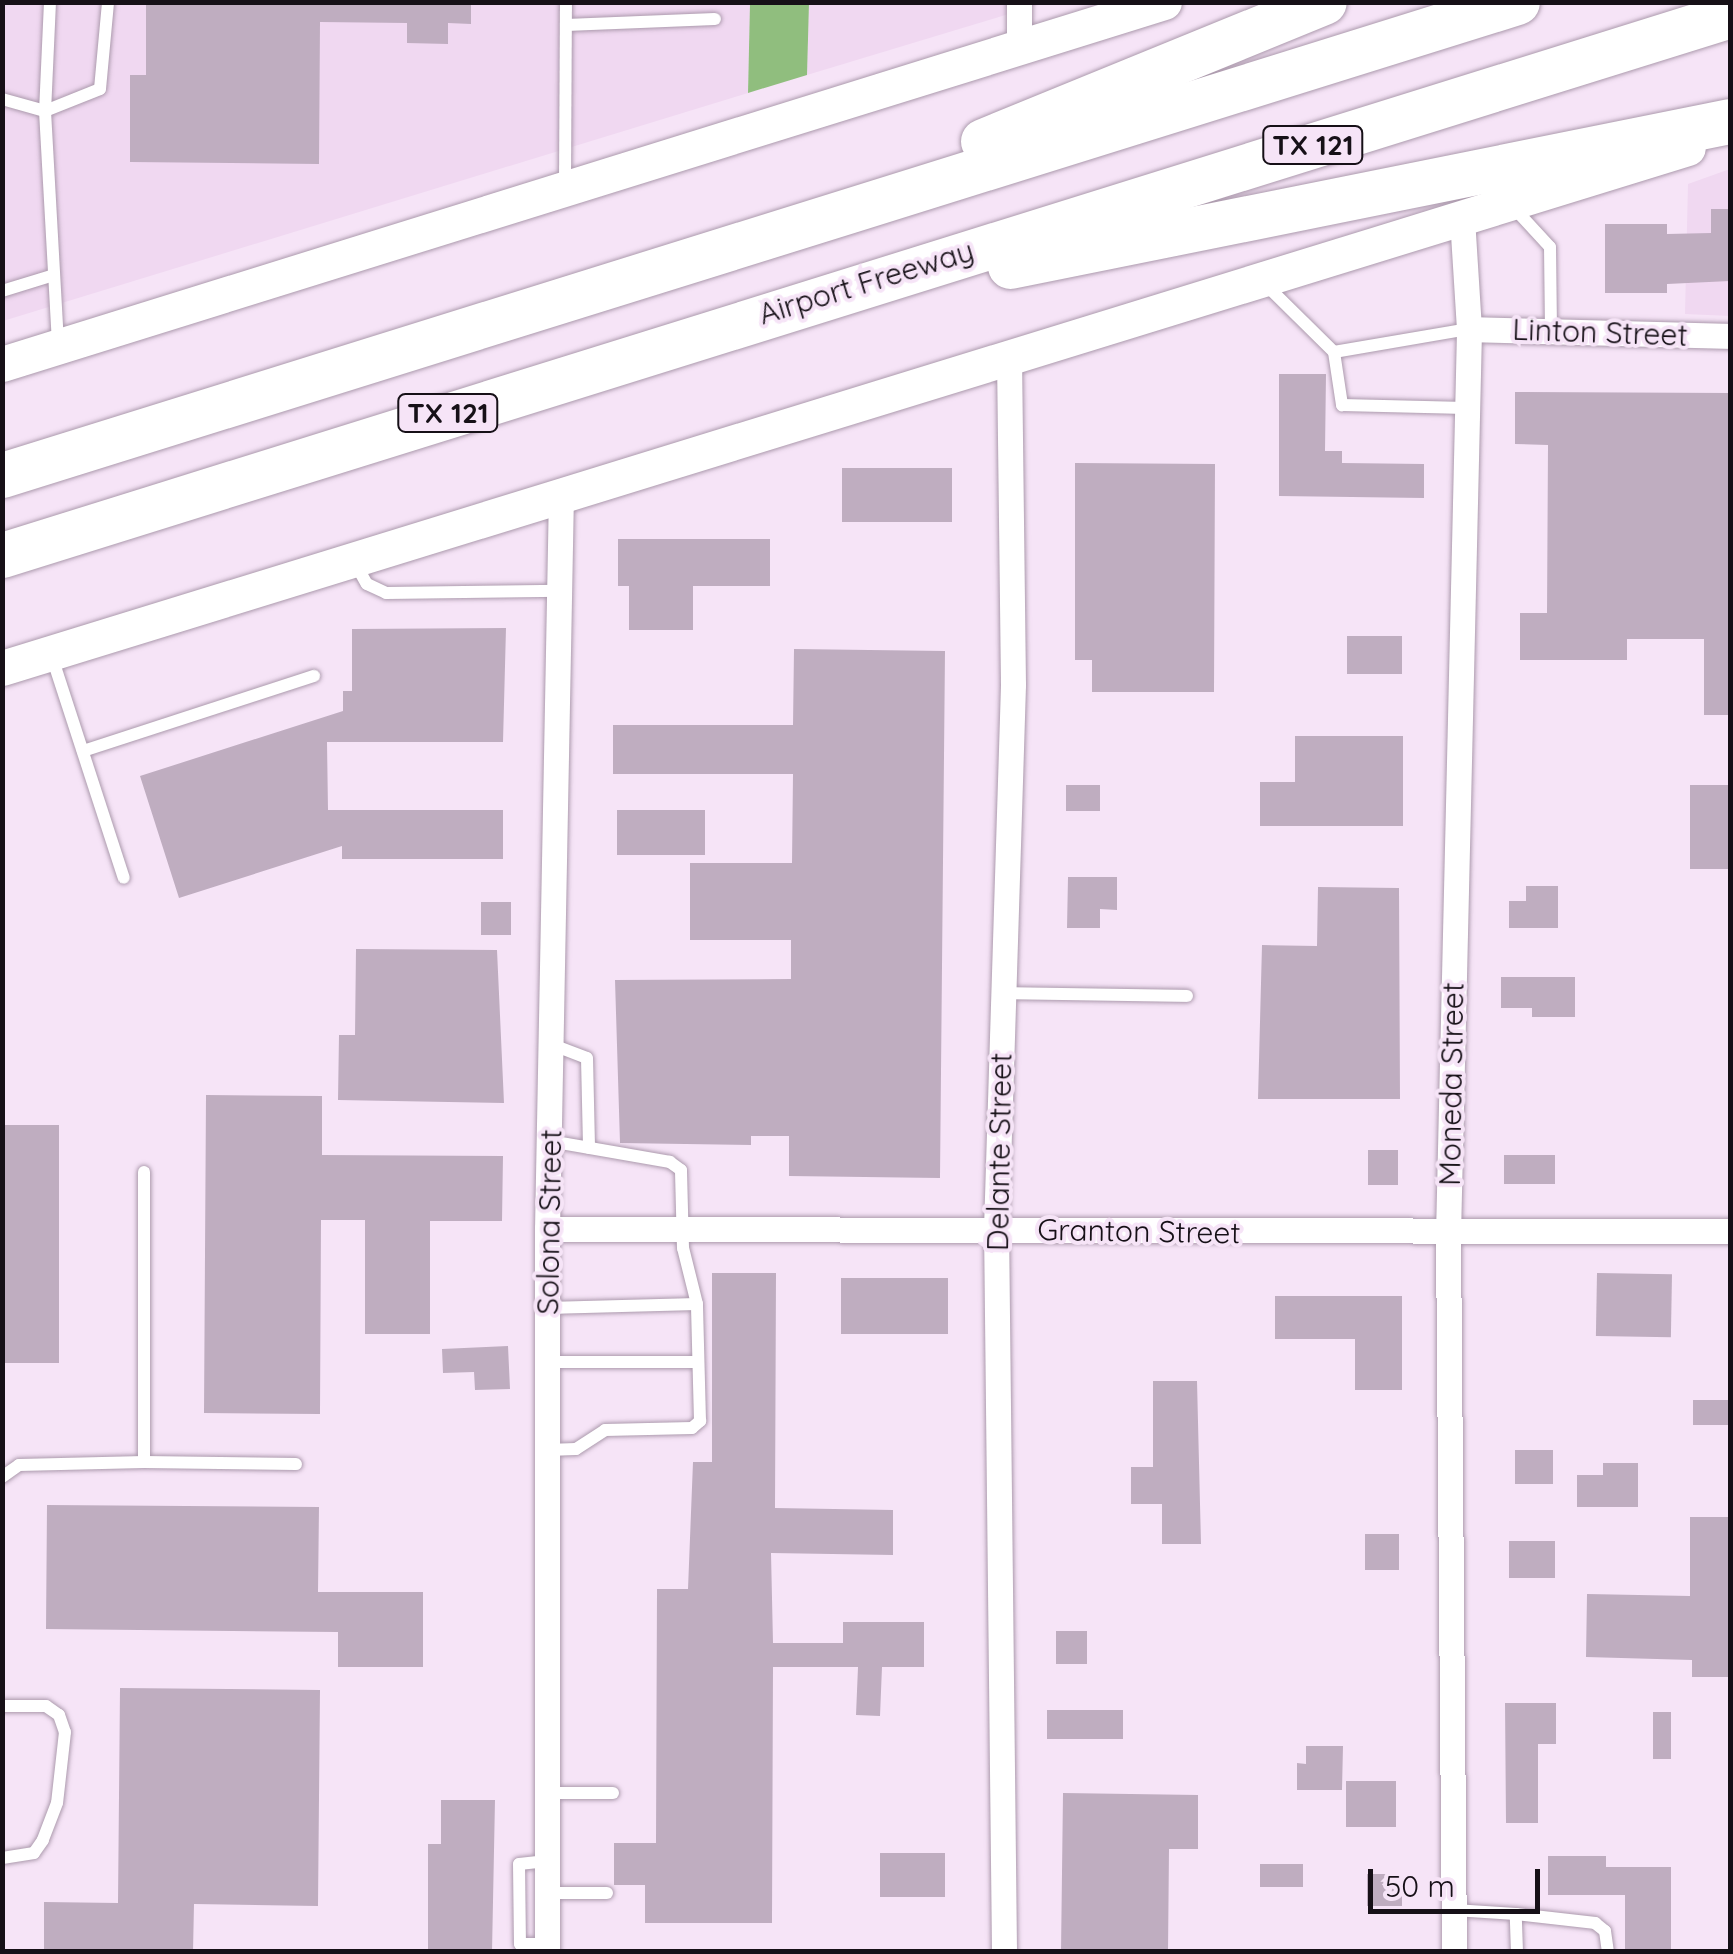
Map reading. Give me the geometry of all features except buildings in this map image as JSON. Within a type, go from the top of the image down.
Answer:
[{"type":"highway","points":[[854,204],[932,162],[1324,2]]},
{"type":"highway","name":"TX 121","points":[[2,475],[854,204],[1517,2]]},
{"type":"highway","name":"Airport Freeway","points":[[2,555],[894,271],[1730,15]]},
{"type":"highway","points":[[894,271],[979,273],[1730,122]]},
{"type":"main road","points":[[2,364],[1164,2]]},
{"type":"main road","points":[[2,668],[1009,353],[1730,134]]},
{"type":"street","points":[[1019,2],[1019,48]]},
{"type":"street","name":"Moneda Street","points":[[1454,1952],[1448,1235],[1469,329],[1462,217]]},
{"type":"street","name":"Linton Street","points":[[1469,329],[1730,336]]},
{"type":"street","name":"Delante Street","points":[[1004,1952],[996,1229],[1013,684],[1009,353]]},
{"type":"street","name":"Solona Street","points":[[547,1948],[547,1229],[561,492]]},
{"type":"street","name":"Granton Street","points":[[547,1229],[1448,1235],[1730,1231]]},
{"type":"lane","points":[[50,2],[46,111],[58,346]]},
{"type":"lane","points":[[2,100],[46,111],[100,89],[108,2]]},
{"type":"lane","points":[[565,186],[566,2]]},
{"type":"lane","points":[[566,25],[715,19]]},
{"type":"lane","points":[[1508,203],[1549,244],[1551,331]]},
{"type":"lane","points":[[2,291],[54,275]]},
{"type":"lane","points":[[1260,278],[1334,352],[1342,405],[1466,408]]},
{"type":"lane","points":[[1334,352],[1469,329]]},
{"type":"lane","points":[[352,558],[367,584],[386,592],[561,590]]},
{"type":"lane","points":[[51,653],[124,878]]},
{"type":"lane","points":[[83,751],[314,676]]},
{"type":"lane","points":[[1003,993],[1187,996]]},
{"type":"lane","points":[[553,1044],[587,1058],[588,1148]]},
{"type":"lane","points":[[547,1450],[576,1449],[605,1430],[692,1428],[700,1420],[698,1304],[684,1229],[678,1165],[550,1141]]},
{"type":"lane","points":[[144,1172],[144,1462]]},
{"type":"lane","points":[[547,1308],[698,1304]]},
{"type":"lane","points":[[547,1362],[698,1362]]},
{"type":"lane","points":[[2,1477],[19,1466],[144,1462],[296,1464]]},
{"type":"lane","points":[[2,1706],[46,1706],[59,1714],[65,1732],[57,1803],[44,1840],[34,1852],[2,1858]]},
{"type":"lane","points":[[547,1793],[613,1792]]},
{"type":"lane","points":[[547,1861],[519,1864],[520,1948],[547,1948]]},
{"type":"lane","points":[[547,1892],[607,1892]]},
{"type":"lane","points":[[1454,1910],[1595,1922],[1605,1931],[1608,1952]]},
{"type":"lane","points":[[1516,1914],[1516,1952]]},
{"type":"shaded area","points":[[3,3],[750,3],[748,93],[3,321]]},
{"type":"shaded area","points":[[809,3],[1045,3],[807,75]]},
{"type":"shaded area","points":[[1730,169],[1730,316],[1685,314],[1688,184]]},
{"type":"green space","points":[[750,3],[809,3],[807,75],[748,93]]}]
